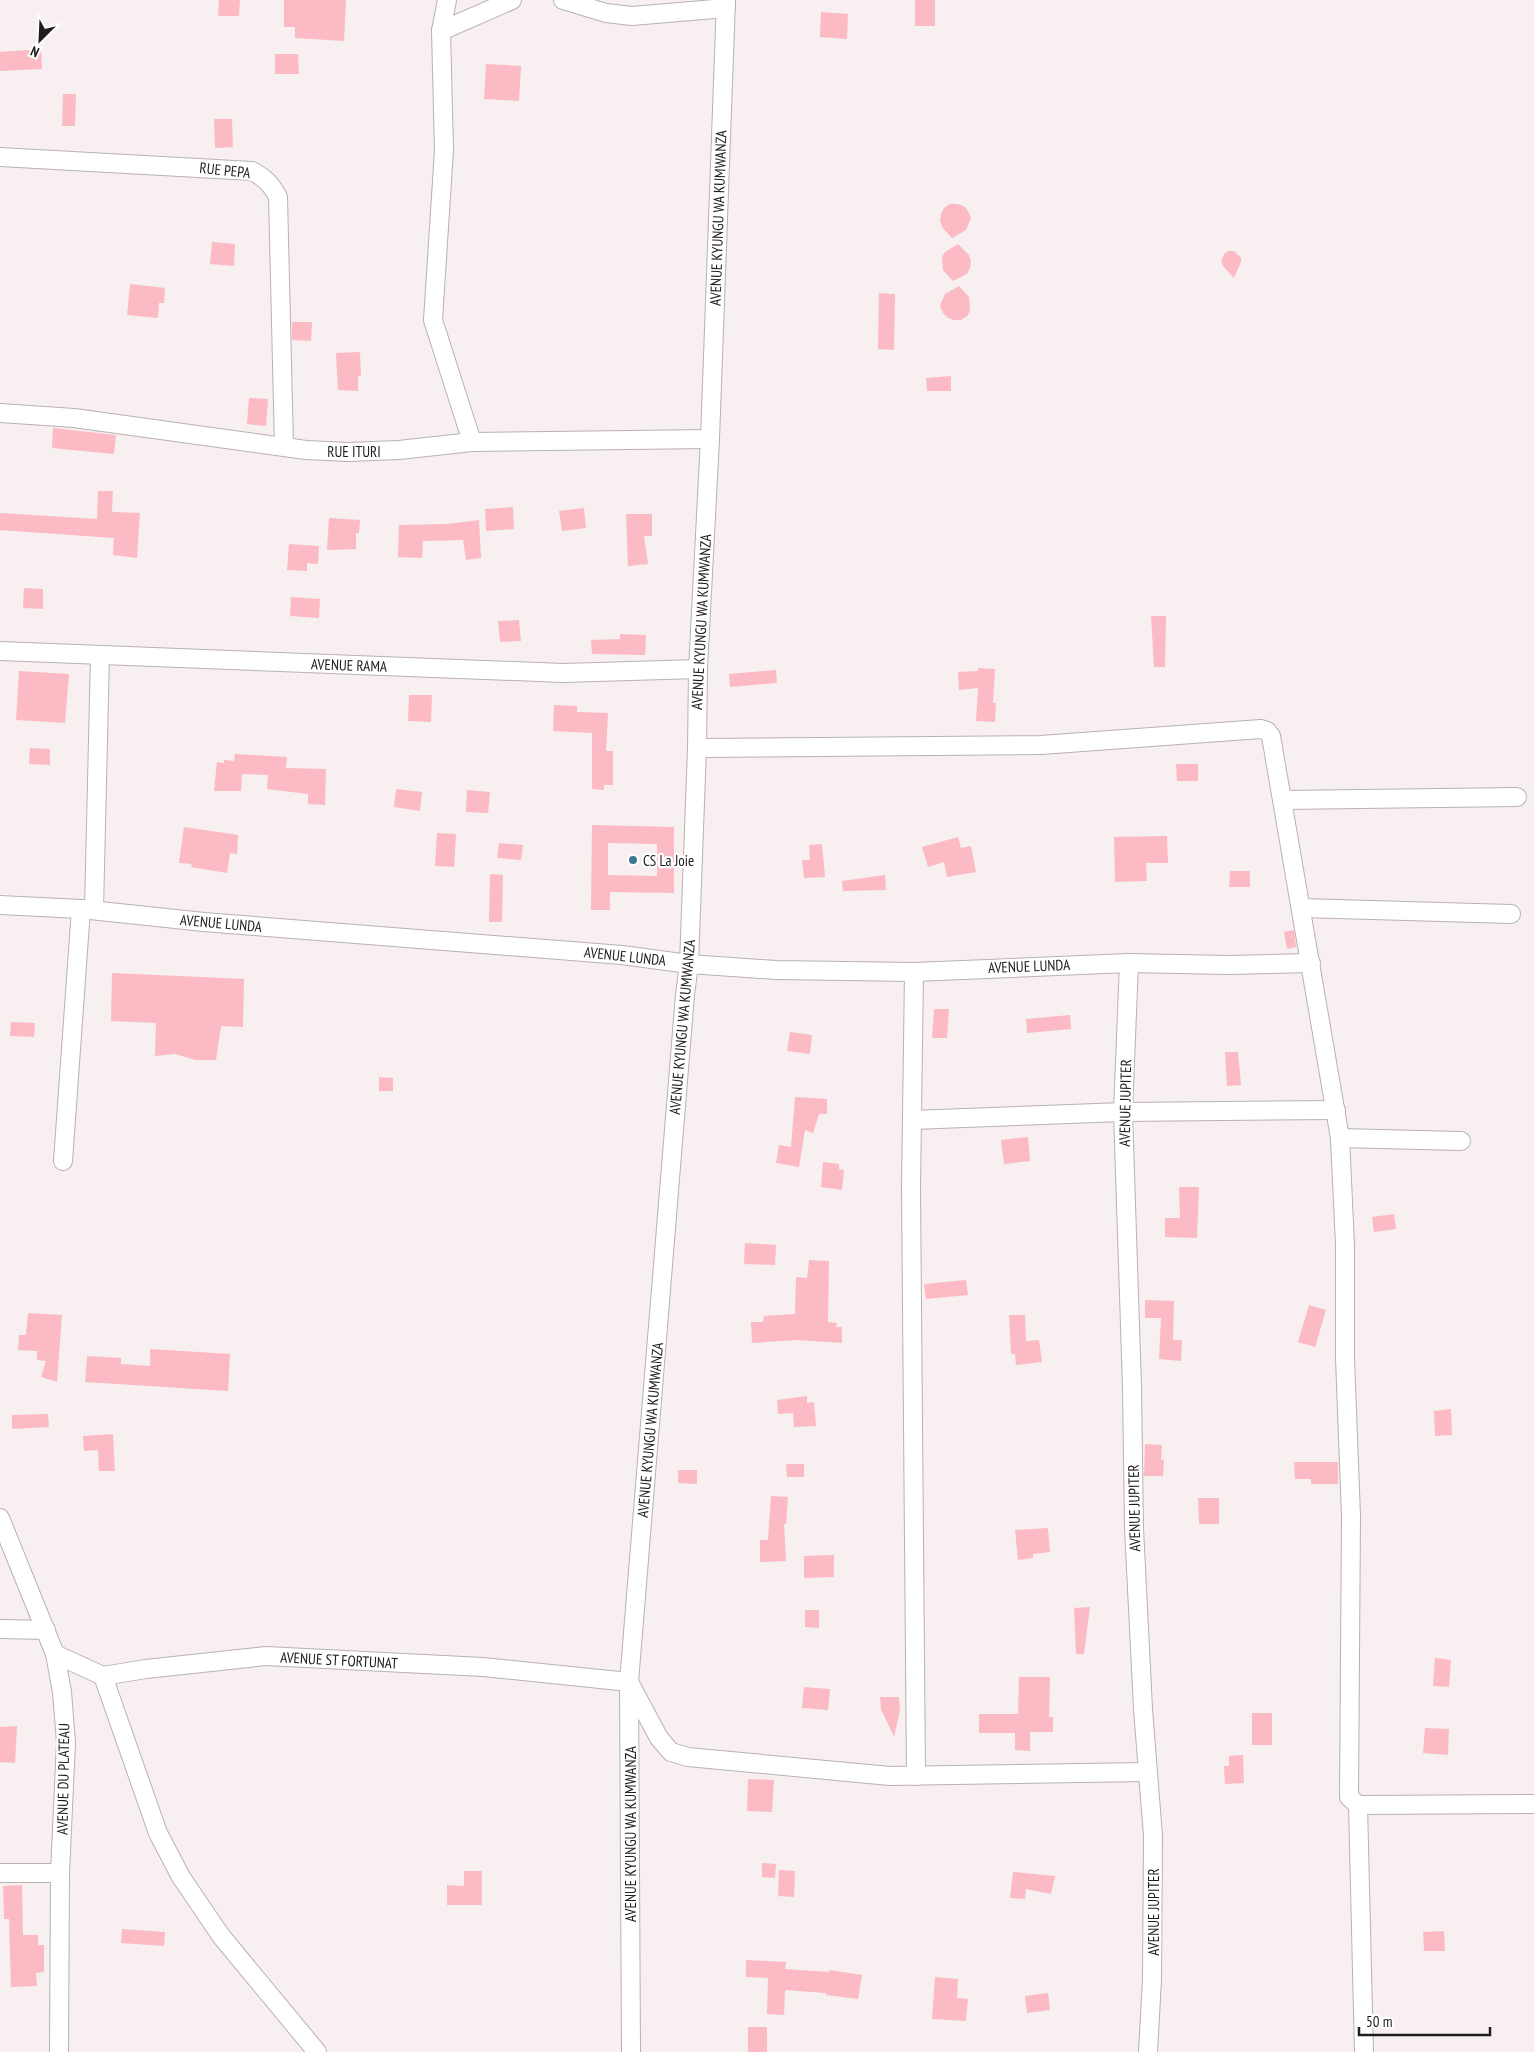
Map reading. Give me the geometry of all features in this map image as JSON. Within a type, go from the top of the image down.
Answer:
[{"type":"street","points":[[447,0],[442,31],[444,150],[433,320],[472,442]]},
{"type":"street","points":[[442,31],[512,0]]},
{"type":"street","points":[[563,0],[606,12],[632,16],[726,4]]},
{"type":"street","name":"AVENUE KYUNGU WA KUMWANZA","points":[[631,2052],[629,1682],[689,964],[698,669],[710,439],[726,4]]},
{"type":"street","name":"RUE PEPA","points":[[0,157],[252,171],[264,177],[272,184],[278,197],[284,446]]},
{"type":"street","name":"RUE ITURI","points":[[0,413],[74,418],[306,450],[348,452],[399,450],[472,442],[710,439]]},
{"type":"street","name":"AVENUE RAMA","points":[[0,652],[563,673],[698,669]]},
{"type":"street","points":[[63,1161],[87,909],[100,656]]},
{"type":"street","points":[[697,748],[1041,745],[1261,729],[1267,731],[1271,736],[1340,1138],[1345,1245],[1345,1358],[1352,1516],[1349,1798],[1358,1805],[1534,1804]]},
{"type":"street","points":[[1283,800],[1517,798]]},
{"type":"street","name":"AVENUE LUNDA","points":[[0,905],[87,909],[204,922],[622,955],[689,964],[776,970],[914,972],[1128,962],[1228,965],[1311,963]]},
{"type":"street","points":[[1302,908],[1511,914]]},
{"type":"street","name":"AVENUE JUPITER","points":[[1128,962],[1123,1112],[1132,1387],[1134,1528],[1153,1836],[1152,1979],[1148,2052]]},
{"type":"street","points":[[914,972],[911,1188],[916,1776]]},
{"type":"street","points":[[912,1120],[1123,1112],[1336,1110]]},
{"type":"street","points":[[1340,1138],[1461,1140]]},
{"type":"street","name":"AVENUE DU PLATEAU","points":[[0,1518],[55,1654],[62,1692],[66,1742],[60,1873],[59,2052]]},
{"type":"street","points":[[0,1629],[46,1630]]},
{"type":"street","points":[[55,1654],[103,1676],[158,1833],[181,1876],[221,1936],[317,2052]]},
{"type":"street","name":"AVENUE ST FORTUNAT","points":[[103,1676],[146,1669],[266,1656],[483,1667],[629,1682]]},
{"type":"street","points":[[629,1682],[654,1730],[671,1752],[688,1757],[890,1776],[1148,1772]]},
{"type":"street","points":[[1358,1805],[1364,2052]]},
{"type":"street","points":[[0,1873],[60,1873]]},
{"type":"building","points":[[219,0],[240,0],[239,16],[218,16]]},
{"type":"building","points":[[284,0],[346,0],[344,41],[295,38],[295,27],[284,27]]},
{"type":"building","points":[[915,0],[935,0],[935,26],[915,26]]},
{"type":"building","points":[[821,12],[848,14],[847,39],[820,37]]},
{"type":"building","points":[[41,49],[42,69],[0,71],[0,52]]},
{"type":"building","points":[[275,54],[298,54],[299,74],[275,74]]},
{"type":"building","points":[[486,64],[521,66],[519,101],[484,99]]},
{"type":"building","points":[[63,94],[76,94],[75,126],[62,126]]},
{"type":"building","points":[[214,119],[232,119],[233,147],[215,148]]},
{"type":"building","points":[[950,204],[964,206],[971,218],[966,230],[952,238],[942,227],[940,220],[944,208]]},
{"type":"building","points":[[212,242],[235,244],[234,266],[210,264]]},
{"type":"building","points":[[958,244],[969,255],[971,261],[967,274],[953,281],[943,270],[942,257],[945,252]]},
{"type":"building","points":[[1234,251],[1241,258],[1234,278],[1221,261],[1225,253]]},
{"type":"building","points":[[130,284],[165,288],[164,303],[159,303],[158,318],[127,315]]},
{"type":"building","points":[[959,286],[969,297],[970,311],[961,320],[954,320],[948,318],[943,313],[940,306],[945,294]]},
{"type":"building","points":[[879,293],[895,294],[894,350],[878,349]]},
{"type":"building","points":[[292,322],[312,322],[311,341],[292,340]]},
{"type":"building","points":[[360,352],[361,376],[358,376],[358,391],[338,390],[336,353]]},
{"type":"building","points":[[951,376],[951,391],[927,391],[926,378]]},
{"type":"building","points":[[249,398],[268,399],[266,426],[247,424]]},
{"type":"building","points":[[53,428],[116,435],[114,454],[52,448]]},
{"type":"building","points":[[98,491],[113,491],[112,512],[140,513],[137,558],[113,555],[114,538],[0,530],[0,513],[97,519]]},
{"type":"building","points":[[513,507],[514,529],[486,531],[485,509]]},
{"type":"building","points":[[584,508],[586,528],[562,531],[559,511]]},
{"type":"building","points":[[626,514],[652,514],[652,536],[644,536],[648,564],[628,566]]},
{"type":"building","points":[[329,518],[360,520],[359,533],[356,533],[356,549],[327,550]]},
{"type":"building","points":[[479,520],[481,558],[466,560],[463,540],[423,541],[422,558],[398,557],[399,525],[448,524]]},
{"type":"building","points":[[289,544],[319,546],[318,564],[307,563],[307,571],[287,570]]},
{"type":"building","points":[[24,588],[43,589],[43,609],[23,608]]},
{"type":"building","points":[[291,597],[320,599],[319,618],[290,616]]},
{"type":"building","points":[[1151,616],[1166,616],[1165,667],[1154,667]]},
{"type":"building","points":[[519,620],[521,641],[500,642],[498,621]]},
{"type":"building","points":[[620,634],[646,635],[645,655],[592,654],[591,640],[620,639]]},
{"type":"building","points":[[978,668],[995,669],[993,703],[996,703],[995,722],[976,721],[978,688],[959,690],[958,672],[978,671]]},
{"type":"building","points":[[776,670],[777,683],[730,687],[729,674]]},
{"type":"building","points":[[19,671],[69,674],[65,723],[16,720]]},
{"type":"building","points":[[409,695],[432,695],[431,722],[408,721]]},
{"type":"building","points":[[554,705],[577,706],[577,712],[608,713],[606,751],[613,751],[613,785],[604,785],[604,790],[592,789],[592,733],[553,731]]},
{"type":"building","points":[[30,748],[50,749],[50,765],[29,764]]},
{"type":"building","points":[[235,754],[287,757],[286,768],[326,769],[325,805],[308,804],[308,794],[267,789],[268,775],[242,774],[241,791],[214,791],[217,762],[224,763],[224,760],[234,761]]},
{"type":"building","points":[[1176,764],[1198,764],[1198,781],[1177,781]]},
{"type":"building","points":[[396,789],[422,792],[420,811],[394,807]]},
{"type":"building","points":[[467,790],[490,792],[488,813],[466,812]]},
{"type":"building","points":[[592,825],[674,827],[674,893],[610,892],[610,910],[591,910]],"holes":[[[608,843],[657,844],[657,876],[608,875]]]},
{"type":"building","points":[[184,827],[238,835],[237,854],[230,853],[227,873],[191,867],[192,864],[179,863]]},
{"type":"building","points":[[437,833],[456,834],[454,867],[435,866]]},
{"type":"building","points":[[1167,836],[1168,863],[1146,863],[1147,881],[1115,882],[1114,837]]},
{"type":"building","points":[[958,837],[961,848],[971,846],[976,872],[947,877],[944,862],[928,867],[922,847]]},
{"type":"building","points":[[499,843],[523,845],[521,860],[497,858]]},
{"type":"building","points":[[822,844],[825,877],[804,878],[802,860],[810,860],[809,845]]},
{"type":"building","points":[[1230,871],[1250,871],[1250,887],[1229,887]]},
{"type":"building","points":[[490,874],[503,875],[502,922],[489,922]]},
{"type":"building","points":[[885,875],[886,890],[843,891],[842,881]]},
{"type":"building","points":[[1294,930],[1296,947],[1287,949],[1284,932]]},
{"type":"building","points":[[112,973],[244,979],[243,1027],[221,1026],[216,1060],[196,1060],[175,1054],[155,1056],[156,1023],[111,1021]]},
{"type":"building","points":[[934,1009],[949,1009],[947,1038],[932,1038]]},
{"type":"building","points":[[1070,1015],[1071,1029],[1027,1033],[1026,1019]]},
{"type":"building","points":[[11,1022],[35,1023],[34,1037],[10,1036]]},
{"type":"building","points":[[790,1032],[812,1035],[810,1054],[787,1051]]},
{"type":"building","points":[[1225,1052],[1238,1052],[1241,1085],[1227,1086]]},
{"type":"building","points":[[379,1077],[393,1078],[393,1091],[379,1091]]},
{"type":"building","points":[[795,1097],[827,1099],[827,1114],[819,1114],[813,1133],[805,1130],[799,1167],[776,1163],[779,1145],[791,1147]]},
{"type":"building","points":[[1028,1137],[1030,1161],[1004,1164],[1001,1140]]},
{"type":"building","points":[[823,1162],[839,1164],[839,1169],[844,1170],[842,1190],[821,1187]]},
{"type":"building","points":[[1179,1187],[1199,1187],[1197,1238],[1165,1237],[1165,1218],[1180,1218]]},
{"type":"building","points":[[1394,1214],[1396,1229],[1374,1232],[1372,1217]]},
{"type":"building","points":[[745,1243],[776,1245],[775,1265],[744,1264]]},
{"type":"building","points":[[809,1260],[829,1261],[828,1322],[837,1323],[836,1327],[842,1327],[842,1343],[797,1340],[752,1343],[751,1322],[763,1322],[764,1316],[795,1314],[796,1277],[807,1278]]},
{"type":"building","points":[[966,1280],[968,1295],[926,1299],[924,1284]]},
{"type":"building","points":[[1145,1300],[1174,1301],[1173,1340],[1182,1340],[1181,1361],[1159,1359],[1161,1318],[1145,1318]]},
{"type":"building","points":[[1309,1305],[1326,1310],[1315,1347],[1298,1342]]},
{"type":"building","points":[[28,1313],[62,1315],[57,1382],[41,1377],[46,1361],[37,1360],[37,1351],[18,1350],[19,1335],[26,1335]]},
{"type":"building","points":[[1009,1315],[1025,1315],[1026,1341],[1039,1340],[1042,1362],[1016,1365],[1015,1354],[1011,1354]]},
{"type":"building","points":[[150,1349],[230,1354],[228,1391],[85,1382],[87,1356],[121,1358],[121,1364],[150,1366]]},
{"type":"building","points":[[807,1396],[807,1403],[814,1402],[816,1426],[794,1427],[793,1413],[778,1414],[777,1400]]},
{"type":"building","points":[[1451,1409],[1452,1435],[1435,1436],[1434,1411]]},
{"type":"building","points":[[48,1414],[49,1427],[12,1429],[12,1415]]},
{"type":"building","points":[[113,1434],[115,1471],[99,1471],[98,1450],[84,1451],[83,1436]]},
{"type":"building","points":[[1145,1444],[1162,1445],[1161,1460],[1164,1460],[1163,1476],[1144,1476]]},
{"type":"building","points":[[1294,1462],[1338,1462],[1338,1484],[1311,1484],[1311,1479],[1295,1479]]},
{"type":"building","points":[[786,1464],[804,1464],[804,1477],[787,1477]]},
{"type":"building","points":[[678,1470],[697,1470],[697,1484],[678,1483]]},
{"type":"building","points":[[771,1496],[788,1497],[786,1524],[784,1524],[786,1561],[760,1562],[760,1540],[768,1540]]},
{"type":"building","points":[[1198,1498],[1219,1498],[1219,1524],[1199,1524]]},
{"type":"building","points":[[1048,1528],[1050,1552],[1033,1554],[1033,1558],[1018,1560],[1015,1530]]},
{"type":"building","points":[[834,1555],[834,1577],[804,1578],[804,1556]]},
{"type":"building","points":[[1090,1607],[1084,1654],[1076,1654],[1074,1608]]},
{"type":"building","points":[[805,1610],[819,1610],[819,1628],[805,1627]]},
{"type":"building","points":[[1435,1658],[1451,1660],[1449,1687],[1433,1686]]},
{"type":"building","points":[[1019,1677],[1050,1677],[1049,1717],[1053,1717],[1053,1732],[1030,1732],[1030,1751],[1015,1750],[1015,1733],[979,1733],[979,1714],[1018,1714]]},
{"type":"building","points":[[804,1687],[830,1689],[828,1710],[802,1708]]},
{"type":"building","points":[[880,1697],[899,1697],[900,1710],[894,1737],[881,1709]]},
{"type":"building","points":[[1252,1713],[1272,1713],[1272,1745],[1252,1745]]},
{"type":"building","points":[[17,1726],[15,1763],[0,1762],[0,1727]]},
{"type":"building","points":[[1425,1728],[1449,1729],[1448,1755],[1423,1753]]},
{"type":"building","points":[[1243,1755],[1244,1783],[1225,1784],[1224,1766],[1229,1766],[1229,1756]]},
{"type":"building","points":[[748,1779],[774,1780],[772,1812],[747,1811]]},
{"type":"building","points":[[762,1863],[776,1864],[775,1878],[762,1877]]},
{"type":"building","points":[[779,1870],[795,1871],[794,1897],[778,1896]]},
{"type":"building","points":[[464,1871],[482,1871],[482,1905],[447,1905],[447,1885],[464,1886]]},
{"type":"building","points":[[1013,1872],[1055,1876],[1051,1894],[1026,1889],[1025,1899],[1010,1898]]},
{"type":"building","points":[[22,1885],[23,1935],[38,1935],[38,1945],[44,1945],[44,1972],[36,1973],[37,1986],[11,1987],[9,1919],[4,1919],[3,1886]]},
{"type":"building","points":[[122,1929],[165,1932],[164,1946],[121,1943]]},
{"type":"building","points":[[1444,1931],[1445,1951],[1424,1951],[1423,1932]]},
{"type":"building","points":[[746,1960],[786,1962],[785,1969],[829,1972],[829,1970],[862,1975],[858,1999],[826,1995],[826,1993],[785,1990],[784,2015],[767,2014],[768,1978],[746,1977]]},
{"type":"building","points":[[935,1977],[958,1979],[957,1998],[968,1999],[966,2021],[932,2019]]},
{"type":"building","points":[[1048,1993],[1050,2010],[1027,2013],[1025,1996]]},
{"type":"building","points":[[748,2027],[767,2027],[767,2052],[748,2052]]},
{"type":"place","name":"CS La Joie","points":[[633,860]]}]
